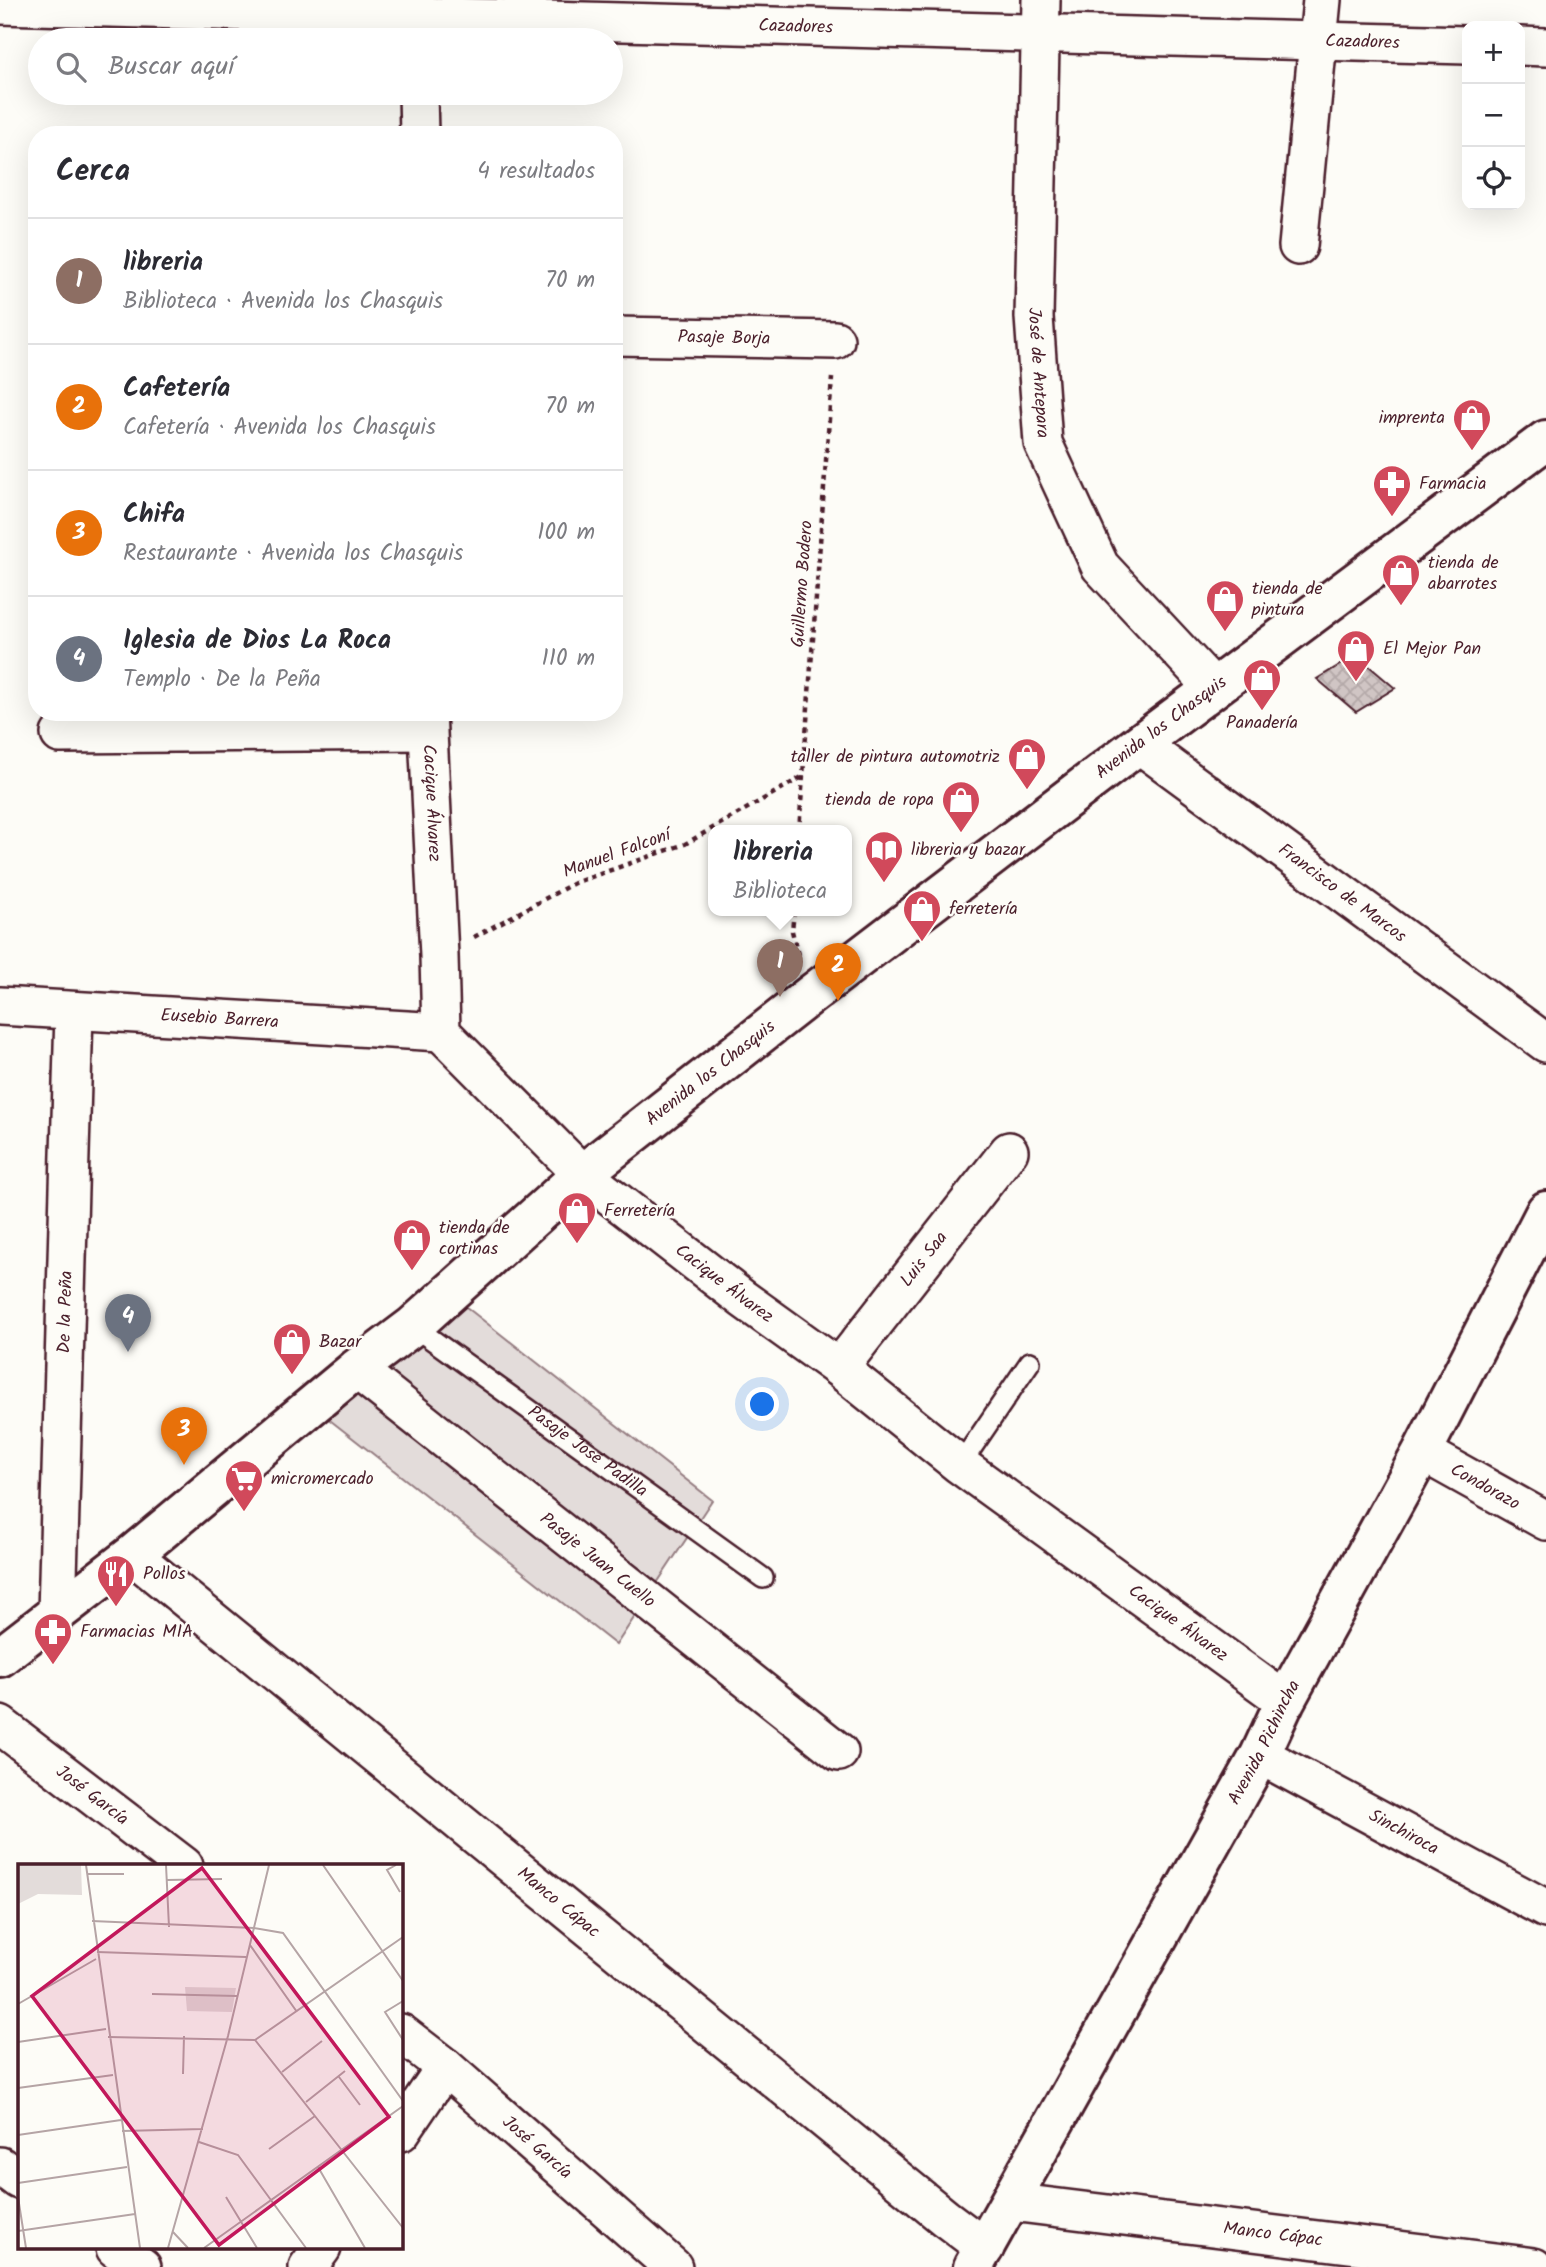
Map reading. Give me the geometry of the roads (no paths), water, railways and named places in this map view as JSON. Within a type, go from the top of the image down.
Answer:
[{"type":"main road","name":"Avenida los Chasquis","points":[[0,1657],[132,1555],[356,1369],[413,1326],[582,1174],[809,996],[1139,744],[1546,440]]},
{"type":"main road","name":"Avenida Pichincha","points":[[979,2258],[1261,1755],[1285,1701],[1422,1452],[1546,1211]]},
{"type":"street","points":[[1298,246],[1322,0]]},
{"type":"street","name":"Cazadores","points":[[0,5],[416,19],[637,11],[1041,17],[1318,41],[1462,45]]},
{"type":"street","name":"José de Antepara","points":[[1041,17],[1034,317],[1042,443],[1100,566],[1214,688]]},
{"type":"street","points":[[1525,46],[1546,47]]},
{"type":"street","points":[[418,105],[419,126]]},
{"type":"street","name":"Pasaje Borja","points":[[623,336],[835,340]]},
{"type":"street","points":[[60,734],[427,722]]},
{"type":"street","name":"Cacique Álvarez","points":[[427,722],[441,1032],[582,1174],[743,1299],[839,1368],[960,1465],[1285,1701]]},
{"type":"street","name":"Francisco de Marcos","points":[[1139,744],[1546,1043]]},
{"type":"street","name":"Eusebio Barrera","points":[[0,1006],[441,1032]]},
{"type":"street","name":"De la Peña","points":[[57,1613],[74,1012]]},
{"type":"street","name":"Luis Saa","points":[[839,1368],[1009,1151]]},
{"type":"street","name":"Pasaje Juan Cuello","points":[[356,1369],[839,1752]]},
{"type":"street","name":"Condorazo","points":[[1422,1452],[1546,1521]]},
{"type":"street","name":"Manco Cápac","points":[[132,1555],[945,2218],[979,2258]]},
{"type":"street","name":"José García","points":[[0,1725],[181,1864]]},
{"type":"street","name":"Sinchiroca","points":[[1261,1755],[1546,1909]]},
{"type":"street","name":"José García","points":[[402,2034],[445,2067],[673,2267]]},
{"type":"street","points":[[402,2131],[445,2067]]},
{"type":"street","points":[[0,2166],[18,2179]]},
{"type":"street","name":"Manco Cápac","points":[[1011,2202],[1534,2267]]},
{"type":"street","points":[[118,2250],[142,2267]]},
{"type":"street","points":[[308,2267],[320,2250]]},
{"type":"lane","name":"Pasaje José Padilla","points":[[413,1326],[763,1578]]},
{"type":"lane","points":[[960,1465],[1030,1362]]},
{"type":"place","name":"imprenta","points":[[1472,452]]},
{"type":"place","name":"Farmacia","points":[[1392,518]]},
{"type":"place","name":"tienda de abarrotes","points":[[1401,607]]},
{"type":"place","name":"tienda de pintura","points":[[1225,633]]},
{"type":"place","name":"El Mejor Pan","points":[[1356,683]]},
{"type":"place","name":"Panadería","points":[[1262,712]]},
{"type":"place","name":"taller de pintura automotriz","points":[[1027,791]]},
{"type":"place","name":"tienda de ropa","points":[[961,834]]},
{"type":"place","name":"libreria y bazar","points":[[884,884]]},
{"type":"place","name":"ferretería","points":[[922,943]]},
{"type":"place","name":"libreria","points":[[780,997]]},
{"type":"place","name":"Cafetería","points":[[838,1001]]},
{"type":"place","name":"Ferretería","points":[[577,1245]]},
{"type":"place","name":"tienda de cortinas","points":[[412,1272]]},
{"type":"place","name":"Iglesia de Dios La Roca","points":[[128,1352]]},
{"type":"place","name":"Bazar","points":[[292,1376]]},
{"type":"place","name":"Chifa","points":[[184,1465]]},
{"type":"place","name":"micromercado","points":[[244,1513]]},
{"type":"place","name":"Pollos","points":[[116,1608]]},
{"type":"place","name":"Farmacias MIA","points":[[53,1666]]}]
